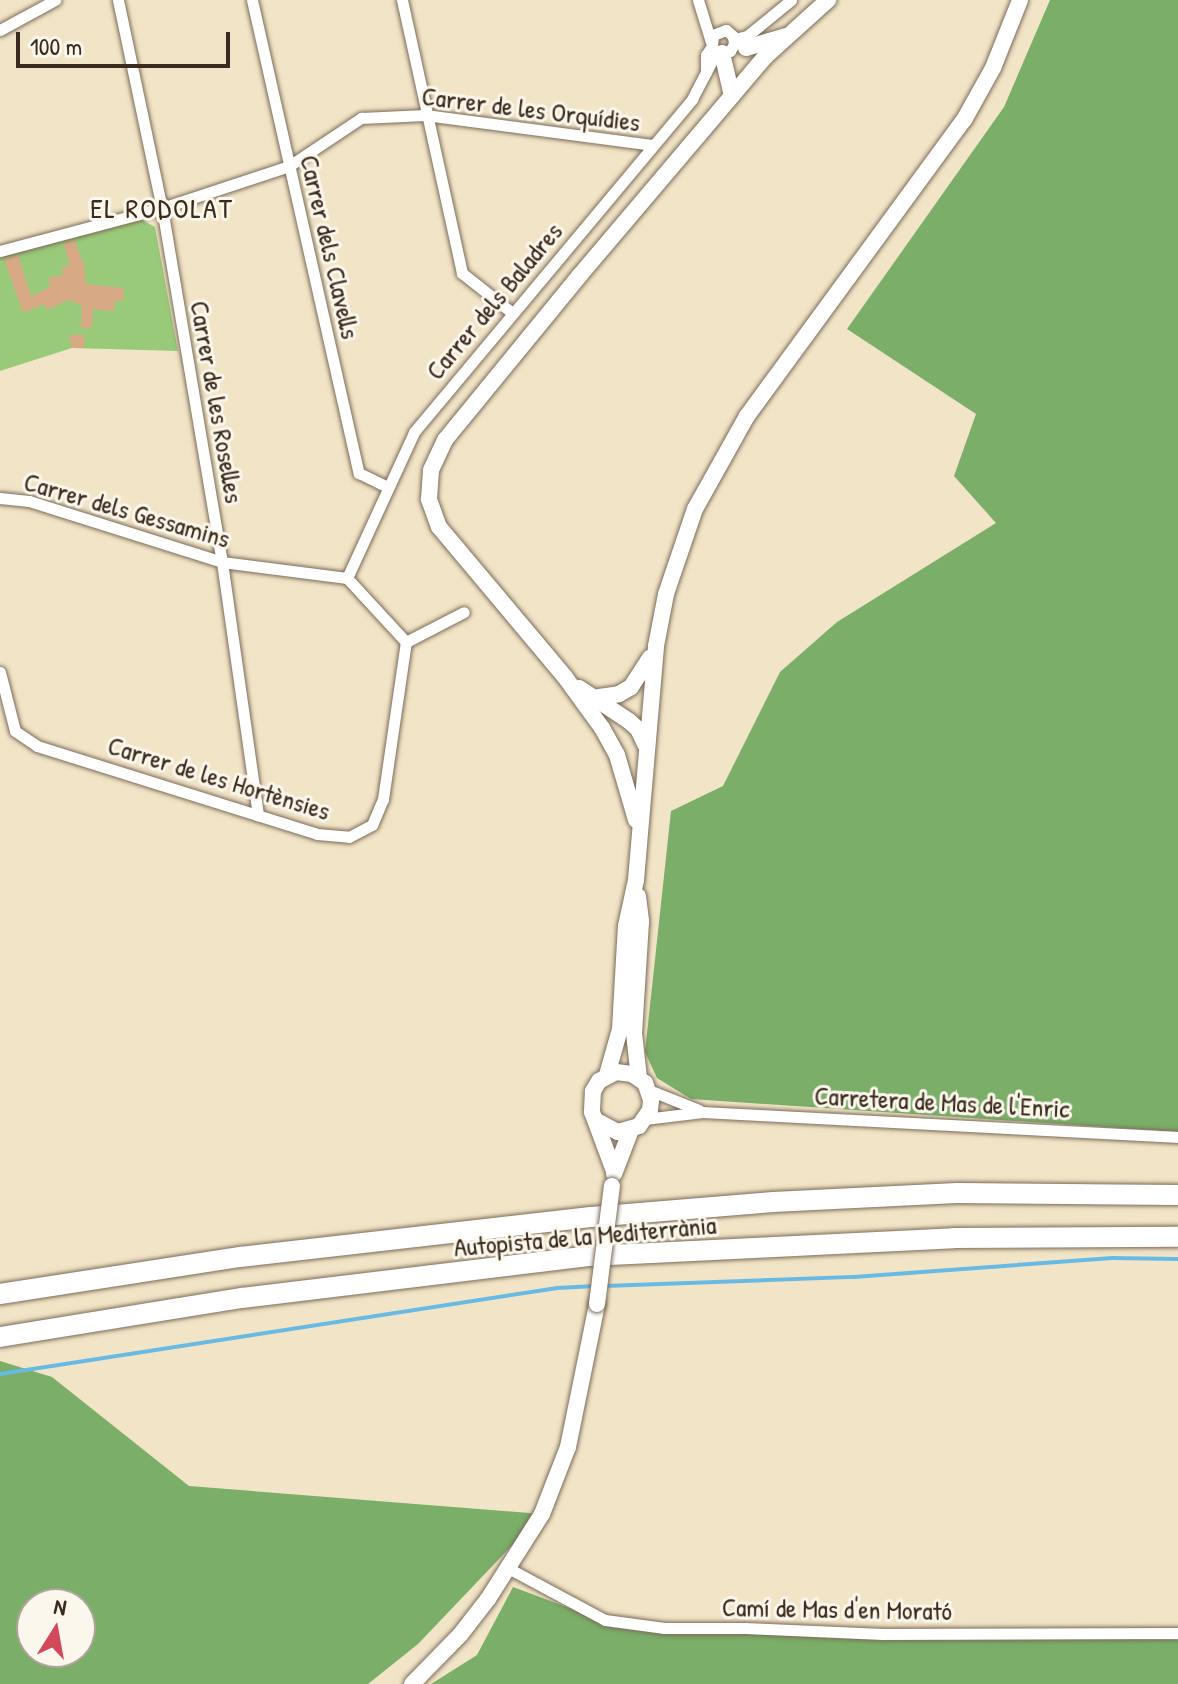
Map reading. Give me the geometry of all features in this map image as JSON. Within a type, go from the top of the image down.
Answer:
[{"type":"highway","name":"Autopista de la Mediterrània","points":[[0,1294],[240,1257],[591,1217],[758,1203],[957,1193],[1178,1195]]},
{"type":"highway","name":"Autopista de la Mediterrània","points":[[0,1337],[242,1298],[590,1256],[954,1238],[1178,1237]]},
{"type":"main road","points":[[639,833],[617,755],[565,677],[439,527],[429,499],[431,470],[440,448],[469,410],[753,71],[786,36],[828,0]]},
{"type":"main road","points":[[613,1179],[592,1112],[593,1091],[607,1075],[620,1029],[626,926],[636,880],[656,646],[677,557],[714,470],[747,416],[964,120],[993,68],[1020,0]]},
{"type":"main road","points":[[725,45],[786,36]]},
{"type":"main road","points":[[725,45],[753,71]]},
{"type":"main road","points":[[725,45],[753,71]]},
{"type":"main road","points":[[725,45],[732,96]]},
{"type":"main road","points":[[592,698],[605,698],[631,687],[644,672],[656,646]]},
{"type":"main road","points":[[565,677],[638,729],[647,748]]},
{"type":"main road","points":[[597,1121],[618,1132],[631,1130],[645,1119],[650,1110],[634,1033],[641,922],[636,880]]},
{"type":"main road","points":[[607,1075],[625,1072],[644,1084]]},
{"type":"main road","points":[[412,1684],[460,1635],[542,1514],[568,1447],[597,1304],[613,1179],[631,1130]]},
{"type":"street","points":[[0,30],[55,0]]},
{"type":"street","name":"Carrer de les Roselles","points":[[118,0],[162,208],[222,562],[258,815]]},
{"type":"street","name":"Carrer dels Clavells","points":[[252,0],[359,473],[388,487]]},
{"type":"street","points":[[402,0],[462,273],[511,312]]},
{"type":"street","points":[[698,0],[702,13],[725,45],[747,36],[791,0]]},
{"type":"street","name":"Carrer dels Baladres","points":[[347,578],[414,432],[511,312],[692,99],[706,72],[706,55],[725,45]]},
{"type":"street","name":"Carrer de les Orquídies","points":[[0,251],[162,208],[289,166],[361,118],[425,115],[652,145]]},
{"type":"street","name":"Carrer dels Gessamins","points":[[0,498],[29,501],[222,562],[347,578]]},
{"type":"street","points":[[347,578],[406,642],[464,612]]},
{"type":"street","name":"Carrer de les Hortènsies","points":[[0,672],[15,731],[37,746],[317,834],[349,837],[372,825],[383,799],[406,642]]},
{"type":"street","points":[[644,1084],[703,1112]]},
{"type":"street","points":[[645,1119],[703,1112]]},
{"type":"street","name":"Carretera de Mas de l'Enric","points":[[703,1112],[1178,1137]]},
{"type":"street","name":"Camí de Mas d'en Morató","points":[[508,1568],[605,1620],[664,1628],[883,1634],[1178,1633]]},
{"type":"green space","points":[[1050,0],[1178,0],[1178,1132],[691,1099],[657,1078],[645,1052],[671,811],[723,786],[780,672],[837,622],[996,523],[954,476],[976,414],[847,329],[1004,107]]},
{"type":"green space","points":[[142,220],[155,227],[178,351],[72,348],[0,371],[0,257]]},
{"type":"green space","points":[[0,1361],[52,1377],[189,1486],[542,1514],[418,1644],[368,1684],[0,1684]]},
{"type":"green space","points":[[513,1587],[612,1624],[1178,1640],[1178,1684],[431,1684],[477,1655]]},
{"type":"building","points":[[74,240],[84,264],[86,284],[124,288],[123,301],[115,301],[114,311],[93,309],[92,328],[81,328],[82,306],[69,300],[47,310],[44,304],[23,313],[4,259],[18,255],[31,296],[50,287],[48,278],[63,275],[62,267],[70,266],[64,243]]},
{"type":"building","points":[[69,335],[84,335],[84,348],[72,348]]},
{"type":"waterway","points":[[605,1286],[854,1277],[1112,1258],[1178,1259]]},
{"type":"waterway","points":[[0,1374],[557,1288],[596,1286]]},
{"type":"district","name":"EL RODOLAT","points":[[162,208]]}]
